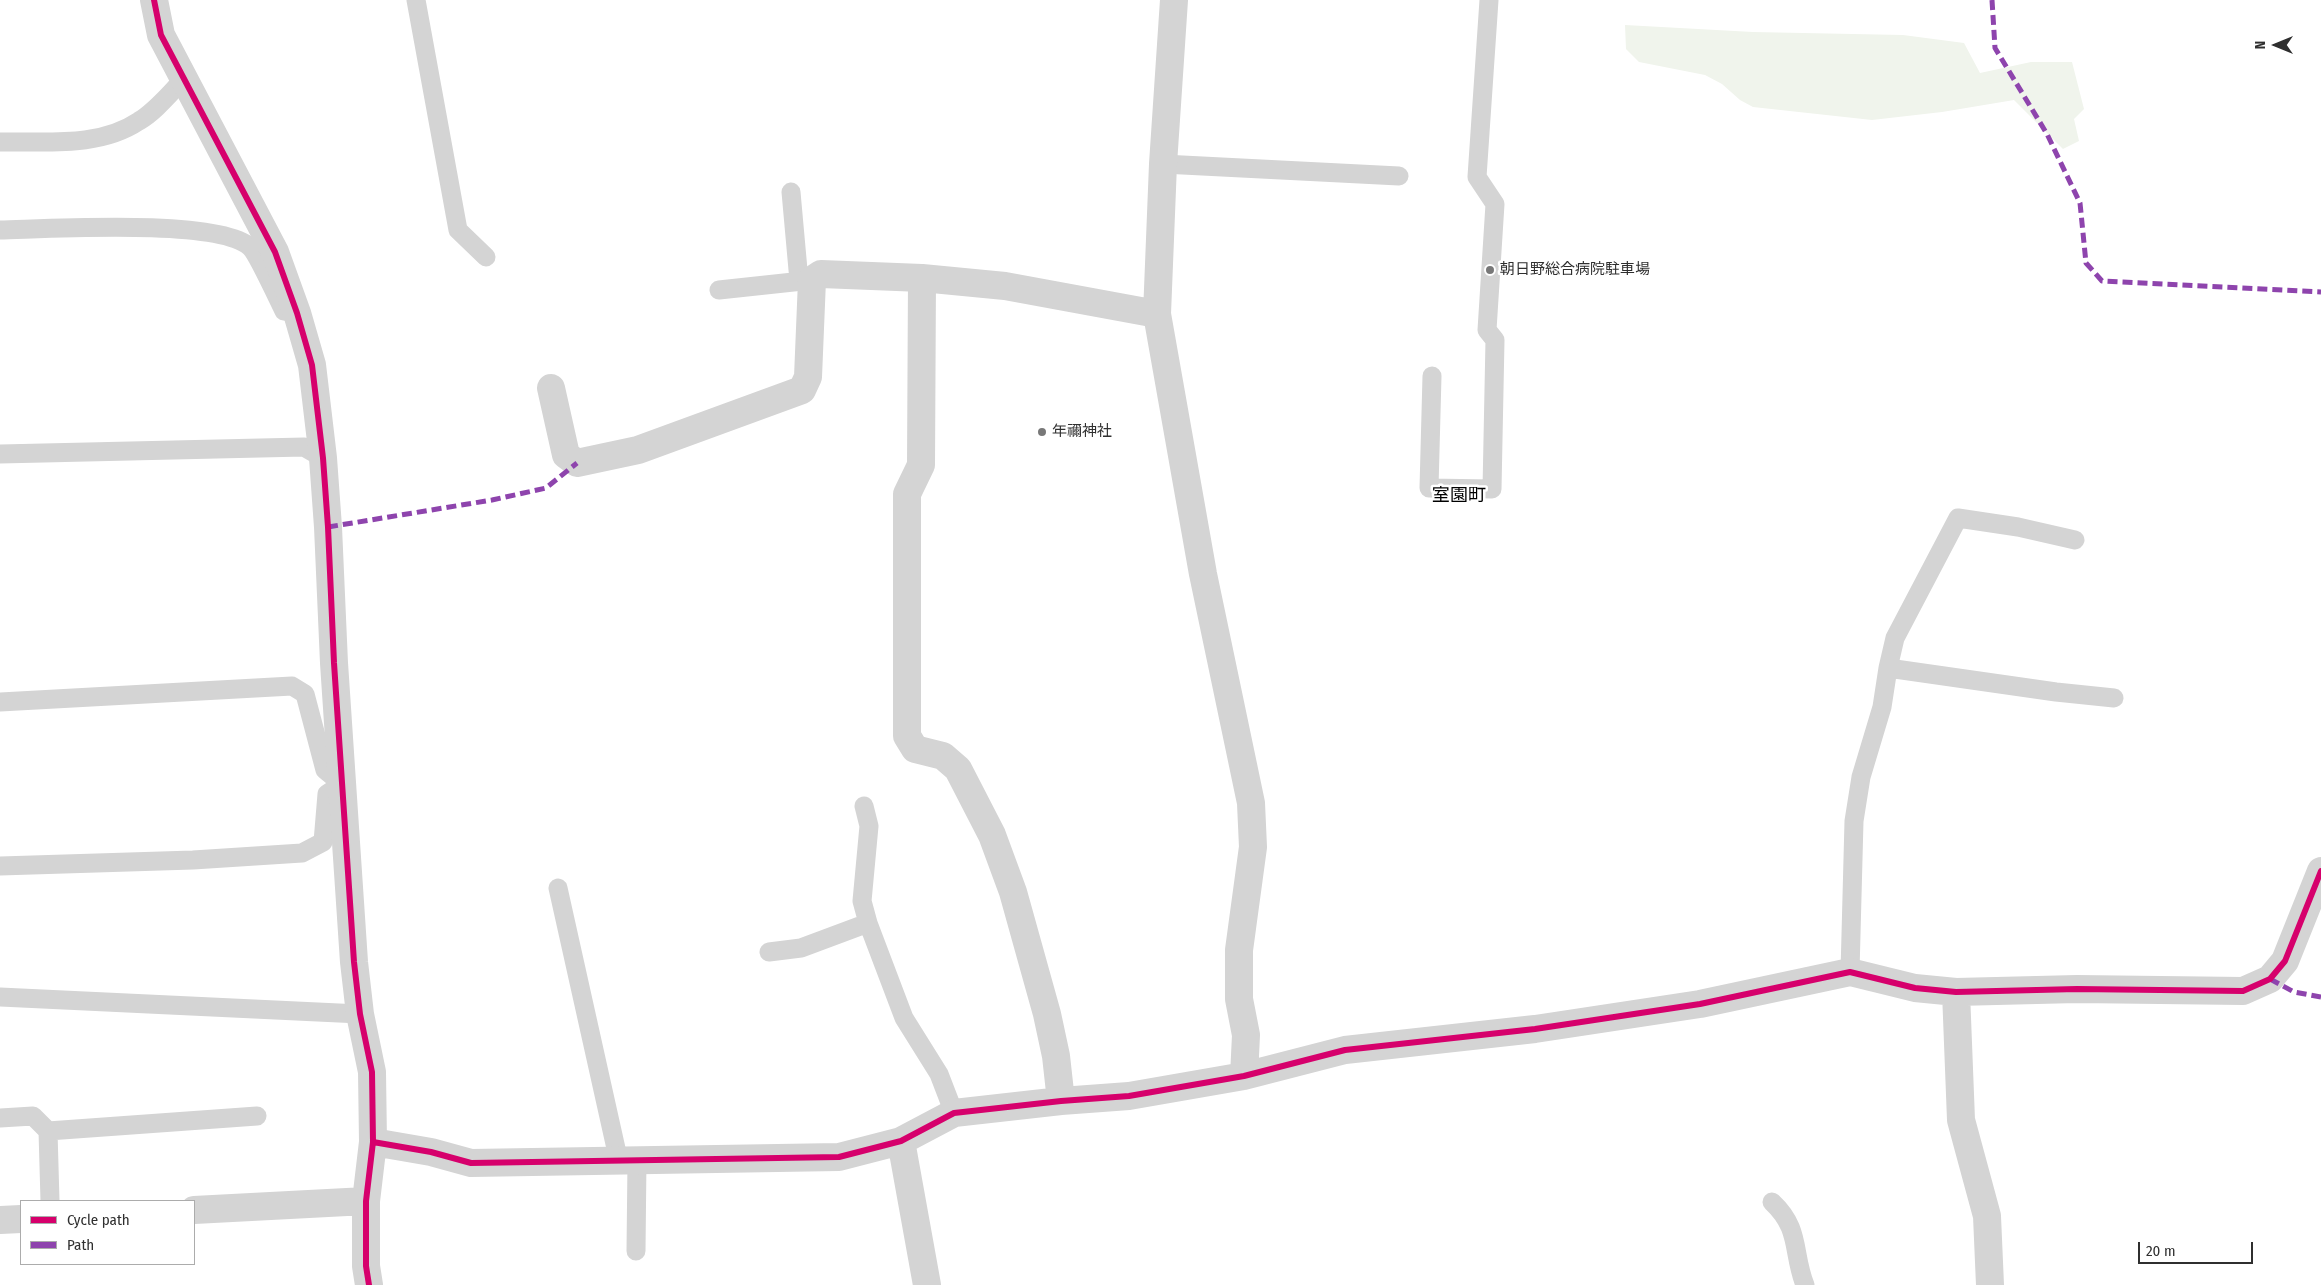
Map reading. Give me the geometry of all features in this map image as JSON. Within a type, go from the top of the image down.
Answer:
[{"type":"street","points":[[154,0],[161,36],[275,252],[297,313],[312,365],[323,458],[354,962],[360,1014],[372,1072],[373,1142],[366,1201],[366,1266],[368,1285]]},
{"type":"street","points":[[1174,0],[1163,164],[1157,314],[1203,574],[1251,803],[1253,847],[1239,950],[1239,999],[1246,1035],[1244,1076]]},
{"type":"street","points":[[551,388],[566,455],[577,463],[638,450],[802,390],[808,377],[805,281],[821,274],[922,278],[1005,286],[1157,314]]},
{"type":"street","points":[[922,278],[921,465],[907,494],[908,736],[915,749],[943,756],[958,768],[992,835],[1013,892],[1047,1014],[1056,1056],[1061,1101]]},
{"type":"street","points":[[373,1142],[432,1152],[471,1163],[839,1157],[901,1141],[954,1113],[1061,1101],[1128,1096],[1244,1076],[1345,1050],[1536,1028],[1690,1006],[1850,972],[1915,988],[1956,992],[2077,989],[2243,991],[2270,980],[2285,961],[2321,871]]},
{"type":"street","points":[[1956,992],[1961,1120],[1986,1216],[1990,1285]]},
{"type":"street","points":[[901,1141],[928,1285]]},
{"type":"street","points":[[195,1210],[366,1201]]},
{"type":"street","points":[[0,1220],[20,1219]]},
{"type":"lane","points":[[416,0],[458,230],[486,257]]},
{"type":"lane","points":[[1432,376],[1429,488],[1492,489],[1495,340],[1487,330],[1495,204],[1477,177],[1489,0]]},
{"type":"lane","points":[[0,142],[79,141],[108,136],[140,121],[184,79]]},
{"type":"lane","points":[[1163,164],[1399,176]]},
{"type":"lane","points":[[719,290],[805,281],[791,192]]},
{"type":"lane","points":[[0,230],[184,229],[228,237],[250,247],[284,311],[297,313]]},
{"type":"lane","points":[[0,454],[304,447],[323,458]]},
{"type":"lane","points":[[1850,972],[1854,821],[1861,777],[1882,706],[1894,638],[1958,518],[2018,527],[2075,540]]},
{"type":"lane","points":[[1888,668],[2056,692],[2114,698]]},
{"type":"lane","points":[[0,702],[292,686],[305,694],[325,770],[342,784],[327,794],[323,842],[302,853],[193,860],[0,866]]},
{"type":"lane","points":[[864,806],[869,826],[862,901],[868,923],[904,1018],[939,1074],[954,1113]]},
{"type":"lane","points":[[558,888],[628,1161],[636,1251]]},
{"type":"lane","points":[[769,952],[801,948],[868,923]]},
{"type":"lane","points":[[0,997],[360,1014]]},
{"type":"lane","points":[[0,1118],[34,1116],[48,1131],[50,1200]]},
{"type":"lane","points":[[48,1131],[257,1116]]},
{"type":"lane","points":[[1772,1202],[1785,1214],[1794,1235],[1804,1285]]},
{"type":"shaded area","points":[[1625,25],[1753,32],[1903,35],[1964,43],[1980,73],[2031,62],[2072,62],[2084,109],[2074,119],[2079,141],[2063,149],[2014,100],[1942,112],[1872,120],[1753,107],[1740,100],[1722,84],[1705,75],[1639,62],[1626,49]]},
{"type":"marked path","points":[[1992,0],[1995,48],[2047,134],[2080,203],[2086,263],[2102,281],[2321,292]]},
{"type":"marked path","points":[[328,527],[492,500],[546,488],[577,463]]},
{"type":"marked path","points":[[2270,979],[2294,992],[2321,997]]},
{"type":"cycle path","points":[[154,0],[161,35],[275,252],[297,313],[312,365],[323,458],[328,527],[334,663],[354,962],[360,1014],[372,1072],[373,1142],[366,1201],[366,1266],[369,1285]]},
{"type":"cycle path","points":[[373,1142],[431,1152],[471,1163],[839,1157],[901,1141],[954,1113],[1061,1101],[1129,1096],[1244,1076],[1345,1050],[1535,1029],[1700,1004],[1850,972],[1915,988],[1956,992],[2077,989],[2243,991],[2270,979],[2285,961],[2321,871]]},
{"type":"place","name":"朝日野総合病院駐車場","points":[[1490,270]]},
{"type":"place","name":"年禰神社","points":[[1042,432]]},
{"type":"district","name":"室園町","points":[[1459,496]]}]
